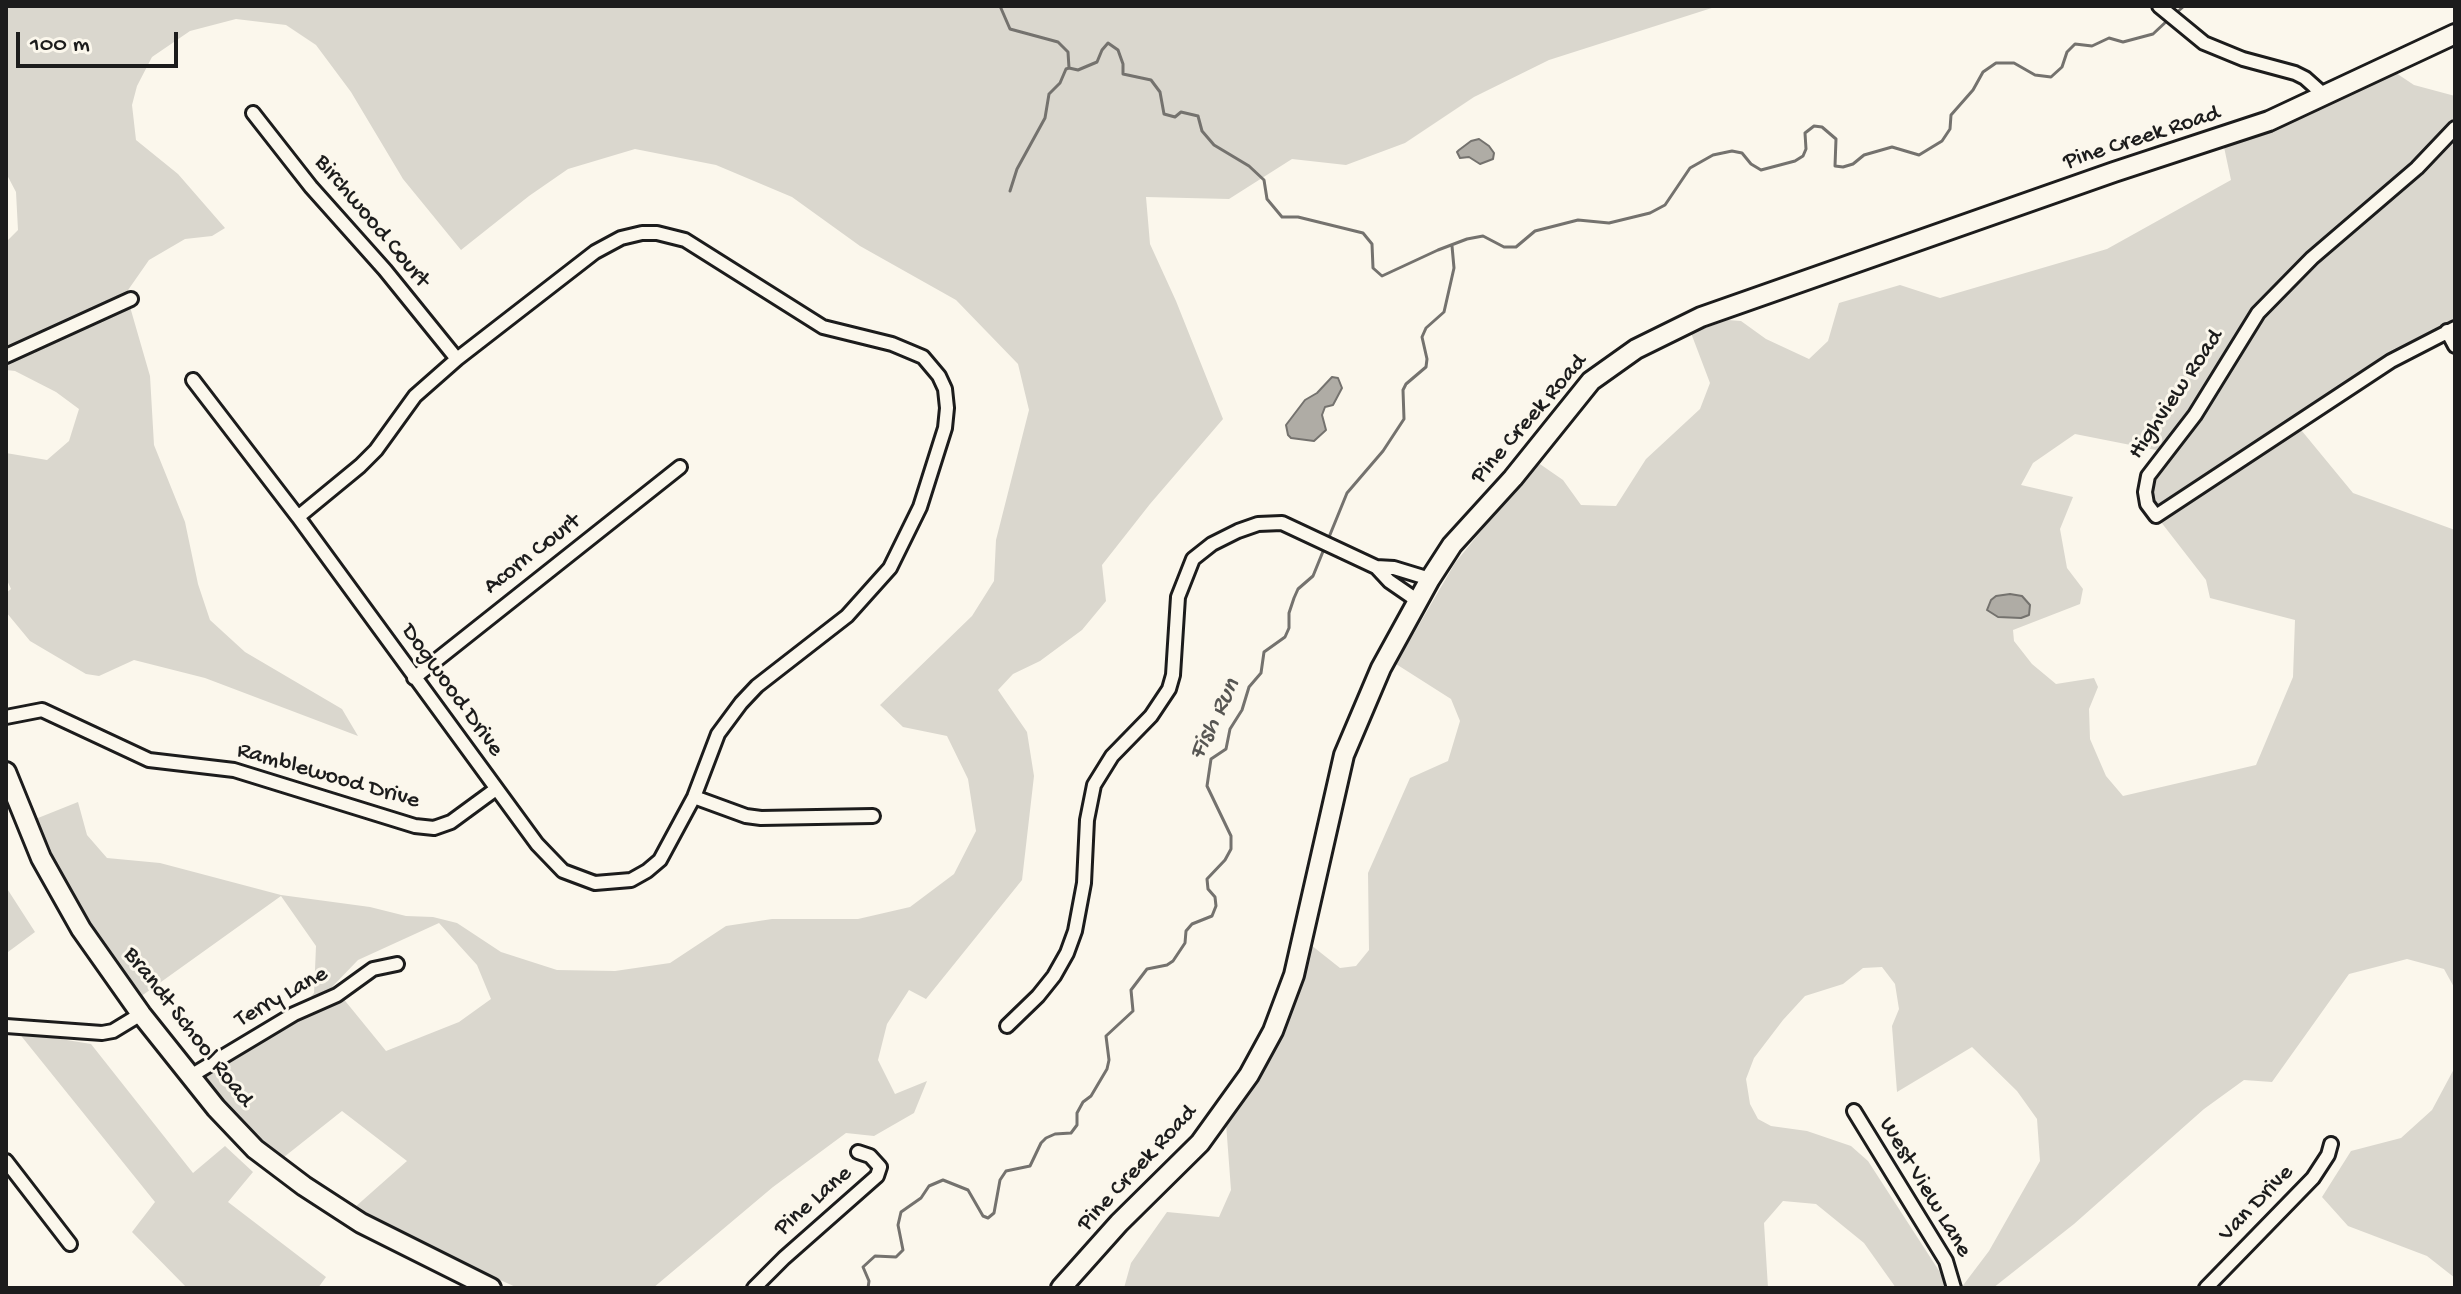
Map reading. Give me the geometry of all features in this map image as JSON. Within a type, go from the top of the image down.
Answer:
[{"type":"street","points":[[2159,6],[2204,43],[2263,66],[2295,73],[2324,95]]},
{"type":"street","name":"Pine Creek Road","points":[[1061,1288],[1119,1223],[1200,1143],[1249,1075],[1284,1005],[1302,944],[1344,755],[1376,678],[1452,545],[1513,478],[1591,381],[1636,349],[1701,317],[2269,121],[2455,34]]},
{"type":"street","name":"Birchwood Court","points":[[253,113],[311,187],[385,270],[457,359]]},
{"type":"street","name":"Highview Road","points":[[2451,329],[2391,361],[2156,516],[2147,504],[2145,492],[2148,476],[2195,415],[2258,313],[2312,258],[2417,168],[2455,128]]},
{"type":"street","name":"Dogwood Drive","points":[[657,233],[685,240],[700,248],[823,327],[913,351],[923,357],[939,376],[945,389],[945,428],[920,507],[890,568],[847,616],[757,686],[741,703],[718,734],[694,797],[660,860],[631,880],[612,884],[595,883],[563,871],[551,859],[496,789],[298,517],[368,458],[415,396],[457,359],[595,252],[621,238],[657,233]]},
{"type":"street","points":[[6,356],[131,299]]},
{"type":"street","points":[[2451,329],[2455,346]]},
{"type":"street","points":[[193,380],[298,517]]},
{"type":"street","name":"Acorn Court","points":[[414,678],[680,467]]},
{"type":"street","points":[[1007,1026],[1038,996],[1067,953],[1075,931],[1082,893],[1087,820],[1094,785],[1112,756],[1151,716],[1169,689],[1173,675],[1178,597],[1193,559],[1212,544],[1238,531],[1258,524],[1282,523],[1376,567],[1394,568],[1430,579]]},
{"type":"street","points":[[1376,567],[1389,581],[1418,601]]},
{"type":"street","name":"Ramblewood Drive","points":[[6,717],[30,710],[52,712],[149,760],[234,770],[415,826],[434,828],[451,822],[496,789]]},
{"type":"street","name":"Brandt School Road","points":[[6,773],[27,827],[58,891],[81,929],[189,1077],[255,1149],[285,1174],[361,1223],[491,1288]]},
{"type":"street","points":[[694,797],[737,813],[761,818],[873,816]]},
{"type":"street","name":"Terry Lane","points":[[189,1077],[294,1014],[337,995],[373,969],[397,964]]},
{"type":"street","points":[[6,1026],[102,1033],[113,1031],[141,1014]]},
{"type":"street","name":"West View Lane","points":[[1854,1111],[1946,1261],[1954,1288]]},
{"type":"street","name":"Van Drive","points":[[2206,1288],[2313,1178],[2328,1155],[2331,1144]]},
{"type":"street","name":"Pine Lane","points":[[754,1288],[877,1176],[880,1167],[870,1156],[858,1152]]},
{"type":"street","points":[[6,1161],[70,1244]]},
{"type":"shaded area","points":[[6,6],[1718,6],[1549,60],[1474,97],[1405,143],[1346,165],[1292,159],[1229,199],[1146,197],[1150,244],[1223,419],[1102,565],[1106,601],[1082,630],[1040,661],[1013,674],[998,690],[1027,732],[1034,776],[1022,880],[926,999],[909,990],[887,1024],[878,1060],[895,1094],[927,1081],[914,1113],[874,1136],[846,1133],[773,1187],[653,1288],[518,1288],[433,1250],[354,1208],[407,1161],[342,1111],[279,1161],[196,1075],[290,1021],[314,993],[316,946],[281,896],[140,997],[79,911],[33,820],[78,802],[87,835],[107,858],[160,863],[281,895],[370,907],[406,916],[433,917],[457,923],[501,952],[557,970],[615,971],[670,963],[726,926],[772,919],[858,919],[910,907],[954,874],[976,831],[968,779],[947,736],[903,727],[880,705],[972,616],[994,581],[996,540],[1029,410],[1018,364],[956,300],[860,246],[792,197],[716,165],[635,149],[568,169],[461,250],[403,179],[351,92],[316,45],[286,25],[236,19],[190,31],[152,57],[137,86],[132,105],[136,140],[178,174],[225,228],[212,236],[185,239],[149,260],[126,293],[150,376],[154,445],[185,522],[198,584],[210,620],[245,652],[342,709],[358,736],[205,678],[134,660],[99,676],[86,674],[30,641],[6,612],[6,593],[11,589],[6,578],[6,453],[47,460],[69,441],[79,409],[56,392],[15,371],[6,370],[6,242],[18,230],[16,192],[6,173]],"holes":[[[439,923],[477,965],[491,999],[459,1022],[386,1051],[333,986],[358,960]]]},
{"type":"shaded area","points":[[2396,73],[2414,85],[2455,96],[2455,328],[2297,425],[2353,493],[2455,530],[2455,989],[2444,969],[2407,959],[2349,974],[2272,1082],[2244,1080],[2204,1109],[2074,1224],[1993,1288],[1961,1288],[1989,1251],[2040,1161],[2037,1119],[2017,1091],[1972,1047],[1897,1092],[1892,1026],[1899,1009],[1895,984],[1882,967],[1863,968],[1843,984],[1805,996],[1754,1058],[1746,1079],[1750,1104],[1758,1119],[1771,1126],[1807,1131],[1851,1146],[1868,1161],[1943,1277],[1953,1281],[1954,1288],[1896,1288],[1864,1243],[1816,1204],[1783,1201],[1764,1223],[1768,1288],[1124,1288],[1131,1263],[1167,1212],[1219,1217],[1231,1190],[1226,1123],[1248,1093],[1285,1030],[1311,945],[1340,968],[1356,966],[1369,950],[1368,873],[1410,778],[1448,761],[1460,721],[1451,699],[1396,664],[1455,563],[1537,462],[1563,480],[1581,505],[1616,506],[1646,459],[1700,409],[1710,383],[1691,333],[1728,320],[1741,321],[1766,339],[1809,359],[1828,341],[1839,303],[1900,285],[1940,298],[2107,249],[2231,180],[2224,147],[2281,127]],"holes":[[[2075,434],[2166,452],[2145,492],[2147,504],[2206,580],[2210,598],[2295,620],[2293,677],[2256,765],[2123,796],[2106,776],[2090,739],[2089,709],[2098,687],[2094,678],[2056,684],[2032,664],[2014,641],[2013,630],[2080,604],[2083,589],[2067,568],[2060,529],[2073,497],[2021,485],[2033,463]]]},
{"type":"shaded area","points":[[1479,139],[1494,153],[1493,159],[1480,164],[1469,157],[1460,158],[1459,150]]},
{"type":"shaded area","points":[[1332,377],[1338,378],[1342,388],[1333,405],[1325,407],[1322,415],[1326,430],[1314,441],[1291,438],[1286,425],[1305,400],[1317,393]]},
{"type":"shaded area","points":[[1996,596],[2022,596],[2030,605],[2029,615],[2021,618],[1998,617],[1987,610]]},
{"type":"shaded area","points":[[6,887],[35,932],[8,952],[6,950]]},
{"type":"shaded area","points":[[18,1032],[91,1044],[193,1173],[225,1146],[253,1172],[228,1202],[326,1277],[318,1288],[187,1288],[132,1232],[155,1202]]},
{"type":"shaded area","points":[[2455,1067],[2455,1278],[2427,1256],[2348,1226],[2322,1197],[2351,1151],[2401,1138],[2432,1110]]},
{"type":"waterway","points":[[1000,6],[1010,29],[1058,42],[1068,52],[1069,68],[1078,70],[1097,62],[1108,43],[1118,50],[1123,74],[1151,80],[1160,92],[1164,114],[1175,117],[1181,112],[1198,116],[1202,131],[1214,145],[1249,166],[1264,180],[1267,199],[1282,217],[1298,217],[1363,233],[1372,244],[1373,268],[1382,276],[1467,239],[1483,236],[1504,247],[1516,247],[1535,231],[1578,220],[1609,223],[1650,213],[1665,205],[1690,168],[1713,155],[1732,151],[1742,153],[1761,170],[1795,161],[1803,156],[1805,133],[1814,126],[1822,127],[1836,139],[1835,166],[1853,164],[1864,155],[1892,147],[1919,155],[1942,141],[1950,129],[1951,115],[1973,90],[1983,72],[1996,63],[2014,63],[2035,75],[2051,77],[2062,67],[2067,52],[2075,44],[2092,46],[2109,38],[2123,42],[2153,34],[2169,19]]},
{"type":"waterway","points":[[2175,14],[2184,6]]},
{"type":"waterway","points":[[1010,191],[1017,169],[1045,118],[1049,94],[1069,68]]},
{"type":"waterway","name":"Fish Run","points":[[1327,542],[1347,493],[1383,451],[1404,419],[1403,390],[1406,384],[1426,367],[1422,337],[1426,328],[1444,312],[1454,268],[1452,246]]},
{"type":"waterway","name":"Fish Run","points":[[868,1288],[869,1281],[863,1267],[875,1256],[896,1257],[903,1250],[898,1225],[901,1212],[921,1198],[929,1186],[943,1180],[968,1190],[983,1216],[988,1218],[994,1213],[1000,1180],[1006,1171],[1030,1166],[1046,1138],[1071,1133],[1077,1125],[1077,1113],[1083,1102],[1091,1096],[1107,1069],[1106,1036],[1133,1011],[1131,990],[1147,969],[1173,961],[1185,943],[1186,931],[1192,924],[1212,916],[1215,897],[1208,889],[1207,879],[1225,860],[1231,849],[1231,836],[1207,786],[1211,759],[1226,749],[1230,729],[1242,710],[1249,687],[1261,673],[1264,652],[1285,637],[1294,598],[1298,589],[1313,576],[1324,549]]}]
